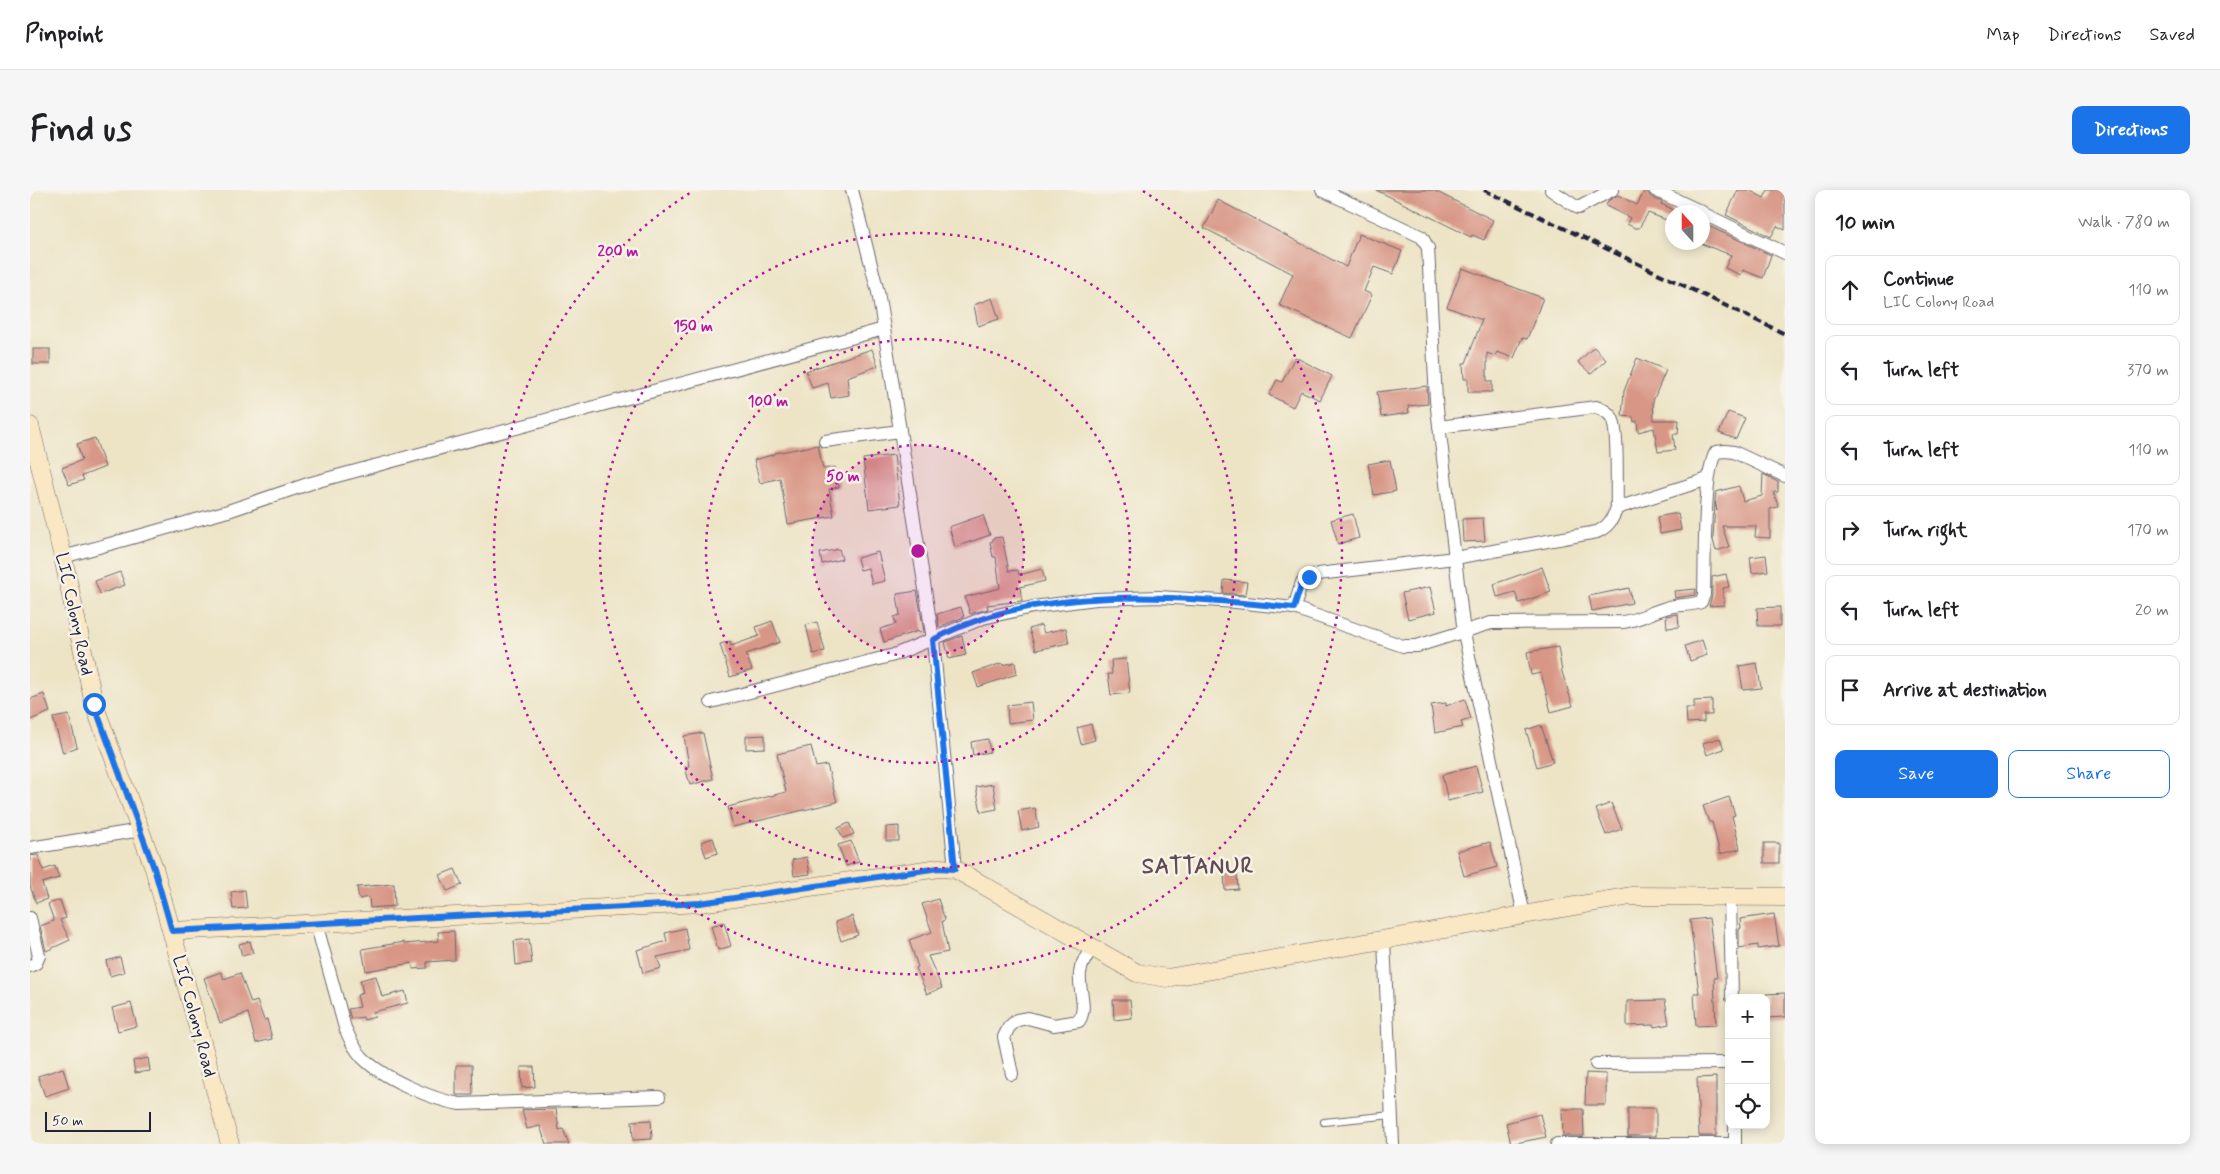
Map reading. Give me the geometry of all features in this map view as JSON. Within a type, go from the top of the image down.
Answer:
[{"type":"street","points":[[852,190],[878,292],[933,640],[955,869]]},
{"type":"street","points":[[1322,190],[1422,237],[1428,248],[1436,400],[1464,633],[1524,915]]},
{"type":"street","points":[[1551,190],[1578,208],[1612,190]]},
{"type":"street","points":[[1655,190],[1686,205]]},
{"type":"street","points":[[1710,217],[1785,253]]},
{"type":"street","points":[[63,557],[228,511],[311,483],[884,329]]},
{"type":"street","points":[[1294,608],[1302,582],[1318,574],[1455,558],[1597,532],[1606,528],[1612,520],[1616,508],[1615,430],[1612,418],[1606,411],[1596,407],[1439,427]]},
{"type":"street","name":"LIC Colony Road","points":[[30,426],[63,557],[94,704],[140,830],[172,931],[230,1144]]},
{"type":"street","points":[[825,441],[900,431]]},
{"type":"street","points":[[711,702],[894,655],[933,640],[952,629],[983,618],[1033,607],[1096,599],[1158,597],[1294,608],[1402,646],[1417,646],[1464,633],[1491,623],[1623,622],[1636,620],[1670,607],[1693,605],[1701,602],[1704,595],[1708,479],[1711,460],[1716,452],[1734,452],[1785,476]]},
{"type":"street","points":[[1616,508],[1708,479]]},
{"type":"street","points":[[30,848],[140,830]]},
{"type":"street","points":[[172,931],[700,903],[939,868],[955,869],[1137,973],[1167,978],[1630,896],[1785,897]]},
{"type":"street","points":[[1730,896],[1732,994]]},
{"type":"street","points":[[30,921],[39,956],[36,964],[30,966]]},
{"type":"street","points":[[316,923],[345,1028],[352,1044],[363,1058],[385,1074],[443,1101],[460,1104],[659,1097]]},
{"type":"street","points":[[1384,940],[1393,1144]]},
{"type":"street","points":[[1012,1074],[1004,1037],[1009,1027],[1017,1020],[1028,1018],[1054,1024],[1070,1024],[1078,1021],[1083,1014],[1080,974],[1084,961],[1092,948]]},
{"type":"street","points":[[1596,1064],[1725,1063]]},
{"type":"street","points":[[1557,1144],[1735,1144],[1735,1129]]},
{"type":"lane","points":[[1324,1122],[1392,1115]]},
{"type":"building","points":[[1376,190],[1433,190],[1493,220],[1484,240],[1472,235],[1471,237]]},
{"type":"building","points":[[1645,190],[1651,197],[1662,202],[1661,204],[1665,206],[1665,219],[1648,213],[1639,228],[1635,228],[1627,224],[1630,218],[1606,206],[1608,201],[1618,195],[1637,205]]},
{"type":"building","points":[[1738,190],[1749,190],[1764,198],[1768,190],[1785,190],[1785,230],[1777,226],[1771,237],[1726,215]]},
{"type":"building","points":[[1218,200],[1346,267],[1359,234],[1402,251],[1393,274],[1374,267],[1364,291],[1372,295],[1352,338],[1279,305],[1293,274],[1204,228]]},
{"type":"building","points":[[1710,227],[1771,255],[1763,278],[1743,270],[1741,275],[1725,268],[1731,255],[1710,247]]},
{"type":"building","points":[[1462,268],[1543,298],[1527,339],[1522,338],[1514,358],[1497,352],[1495,356],[1487,353],[1487,381],[1492,381],[1492,392],[1468,392],[1468,379],[1464,379],[1463,363],[1466,363],[1482,320],[1447,307]]},
{"type":"building","points":[[992,298],[999,319],[978,326],[974,305]]},
{"type":"building","points":[[1594,347],[1606,360],[1591,374],[1578,362]]},
{"type":"building","points":[[33,349],[50,349],[50,364],[33,364]]},
{"type":"building","points":[[872,349],[878,366],[847,377],[849,395],[831,398],[828,383],[812,388],[806,371]]},
{"type":"building","points":[[1295,357],[1332,376],[1320,400],[1301,391],[1293,407],[1269,395],[1277,380],[1282,382]]},
{"type":"building","points":[[1637,358],[1666,370],[1653,401],[1654,420],[1679,420],[1678,434],[1673,434],[1675,450],[1658,452],[1654,428],[1638,432],[1637,421],[1634,422],[1633,417],[1622,416],[1624,391]]},
{"type":"building","points":[[1427,386],[1428,404],[1408,406],[1409,413],[1381,417],[1377,392]]},
{"type":"building","points":[[1728,412],[1745,418],[1736,439],[1719,433]]},
{"type":"building","points":[[95,438],[105,467],[82,476],[84,480],[69,485],[62,468],[82,460],[77,444]]},
{"type":"building","points":[[818,445],[823,469],[835,467],[839,487],[829,489],[834,516],[788,524],[780,478],[760,483],[754,460],[775,453]]},
{"type":"building","points":[[894,455],[900,505],[869,509],[863,459]]},
{"type":"building","points":[[1390,460],[1396,491],[1374,495],[1368,464]]},
{"type":"building","points":[[1763,474],[1778,482],[1778,492],[1774,492],[1778,507],[1770,509],[1770,538],[1755,537],[1756,526],[1722,526],[1729,547],[1716,551],[1713,540],[1715,502],[1717,511],[1716,492],[1739,486],[1743,501],[1762,496]]},
{"type":"building","points":[[1678,513],[1681,530],[1660,534],[1657,517]]},
{"type":"building","points":[[1353,514],[1359,538],[1338,544],[1331,520]]},
{"type":"building","points":[[983,515],[990,535],[955,547],[949,527]]},
{"type":"building","points":[[1483,518],[1485,541],[1463,542],[1462,519]]},
{"type":"building","points":[[1002,537],[1009,571],[1018,570],[1019,575],[1042,569],[1045,581],[1020,587],[1022,601],[987,605],[988,609],[970,614],[965,597],[1000,588],[996,557],[993,557],[990,542],[993,541],[993,538]]},
{"type":"building","points":[[839,549],[842,559],[822,564],[820,553]]},
{"type":"building","points":[[878,552],[885,581],[872,584],[868,568],[860,570],[857,558]]},
{"type":"building","points":[[1766,555],[1768,571],[1752,573],[1750,557]]},
{"type":"building","points":[[1542,567],[1551,592],[1519,603],[1515,592],[1497,597],[1494,584]]},
{"type":"building","points":[[120,572],[125,585],[100,594],[95,581]]},
{"type":"building","points":[[1726,574],[1729,587],[1723,588],[1724,605],[1709,606],[1712,596],[1712,577]]},
{"type":"building","points":[[1224,580],[1247,582],[1245,595],[1223,593]]},
{"type":"building","points":[[1430,587],[1436,612],[1408,619],[1402,593]]},
{"type":"building","points":[[1629,588],[1632,603],[1592,611],[1589,596]]},
{"type":"building","points":[[1696,589],[1695,595],[1675,598],[1674,591]]},
{"type":"building","points":[[917,591],[924,632],[918,633],[918,631],[884,642],[880,629],[896,624],[894,617],[900,615],[897,594]]},
{"type":"building","points":[[961,607],[964,617],[939,627],[937,614]]},
{"type":"building","points":[[1780,607],[1780,626],[1758,626],[1757,608]]},
{"type":"building","points":[[1678,614],[1679,627],[1667,628],[1666,616]]},
{"type":"building","points":[[772,621],[780,642],[746,654],[752,670],[730,677],[720,644],[730,641],[731,646],[759,636],[756,627]]},
{"type":"building","points":[[817,622],[825,651],[813,654],[806,625]]},
{"type":"building","points":[[1041,625],[1044,633],[1066,628],[1069,643],[1036,650],[1029,629]]},
{"type":"building","points":[[962,636],[966,655],[949,659],[945,642]]},
{"type":"building","points":[[1702,640],[1707,655],[1690,661],[1685,646]]},
{"type":"building","points":[[1558,647],[1562,672],[1573,706],[1551,712],[1541,673],[1531,675],[1527,652]]},
{"type":"building","points":[[1126,659],[1130,693],[1111,695],[1108,674],[1112,674],[1111,660]]},
{"type":"building","points":[[1015,662],[1017,674],[978,687],[973,673],[1002,663],[1003,665]]},
{"type":"building","points":[[1757,663],[1761,688],[1743,690],[1739,666]]},
{"type":"building","points":[[44,694],[50,712],[30,720],[30,699]]},
{"type":"building","points":[[1465,699],[1471,719],[1461,722],[1463,727],[1435,733],[1431,705],[1446,703],[1446,706]]},
{"type":"building","points":[[1712,700],[1712,715],[1704,715],[1704,722],[1687,723],[1686,708],[1694,708],[1694,701]]},
{"type":"building","points":[[1031,702],[1033,720],[1008,723],[1007,705]]},
{"type":"building","points":[[69,715],[77,747],[63,753],[53,718]]},
{"type":"building","points":[[1091,724],[1095,740],[1081,744],[1077,728]]},
{"type":"building","points":[[1541,725],[1553,762],[1537,767],[1526,730]]},
{"type":"building","points":[[703,733],[713,779],[690,785],[685,767],[689,766],[684,736]]},
{"type":"building","points":[[765,735],[765,748],[746,749],[746,736]]},
{"type":"building","points":[[1720,738],[1724,749],[1707,755],[1703,743]]},
{"type":"building","points":[[988,739],[990,752],[973,755],[971,742]]},
{"type":"building","points":[[811,746],[816,767],[827,765],[837,802],[733,827],[728,807],[786,792],[777,754]]},
{"type":"building","points":[[1476,766],[1483,792],[1448,801],[1442,775]]},
{"type":"building","points":[[993,784],[997,809],[981,812],[976,787]]},
{"type":"building","points":[[1729,797],[1735,815],[1732,816],[1740,849],[1720,854],[1712,822],[1709,822],[1703,806]]},
{"type":"building","points":[[1611,803],[1622,829],[1606,835],[1596,809]]},
{"type":"building","points":[[1035,808],[1039,827],[1022,831],[1018,811]]},
{"type":"building","points":[[849,823],[854,834],[843,838],[838,828]]},
{"type":"building","points":[[899,826],[899,841],[886,841],[886,827]]},
{"type":"building","points":[[713,838],[718,853],[706,857],[701,842]]},
{"type":"building","points":[[851,841],[859,862],[846,866],[838,845]]},
{"type":"building","points":[[1490,842],[1497,867],[1464,876],[1457,851]]},
{"type":"building","points":[[1764,843],[1779,843],[1779,863],[1764,863]]},
{"type":"building","points":[[38,855],[43,870],[55,866],[59,878],[42,883],[47,899],[36,903],[30,886],[30,856]]},
{"type":"building","points":[[807,857],[810,874],[794,876],[792,860]]},
{"type":"building","points":[[455,869],[462,885],[447,891],[440,875]]},
{"type":"building","points":[[1237,874],[1238,889],[1225,890],[1224,875]]},
{"type":"building","points":[[394,884],[395,906],[370,908],[369,897],[359,899],[357,887]]},
{"type":"building","points":[[245,890],[247,908],[233,909],[231,892]]},
{"type":"building","points":[[938,899],[945,920],[942,921],[948,952],[928,956],[942,988],[927,994],[916,968],[918,967],[909,940],[932,932],[922,904]]},
{"type":"building","points":[[60,900],[66,918],[60,920],[70,940],[46,951],[40,926],[54,921],[48,904]]},
{"type":"building","points":[[1774,914],[1779,946],[1758,949],[1758,945],[1739,948],[1740,919]]},
{"type":"building","points":[[852,916],[858,935],[841,941],[835,922]]},
{"type":"building","points":[[1709,918],[1717,978],[1714,978],[1716,1025],[1696,1026],[1694,993],[1699,993],[1690,920]]},
{"type":"building","points":[[724,922],[731,946],[718,950],[711,926]]},
{"type":"building","points":[[685,928],[689,950],[657,957],[661,968],[643,973],[637,950],[667,941],[665,933]]},
{"type":"building","points":[[454,931],[455,960],[427,962],[427,968],[413,969],[412,963],[366,971],[362,949],[404,942],[404,944],[439,941],[438,932]]},
{"type":"building","points":[[529,939],[532,963],[516,965],[514,941]]},
{"type":"building","points":[[250,941],[253,953],[242,956],[239,944]]},
{"type":"building","points":[[120,957],[124,972],[110,976],[106,961]]},
{"type":"building","points":[[221,972],[224,979],[240,973],[251,1003],[257,1001],[264,1020],[267,1019],[272,1039],[256,1043],[248,1013],[220,1023],[204,978]]},
{"type":"building","points":[[376,976],[382,997],[405,991],[408,1003],[373,1012],[375,1017],[364,1020],[363,1017],[351,1019],[348,1009],[360,1007],[357,995],[363,993],[360,980]]},
{"type":"building","points":[[1785,993],[1785,1017],[1770,1018],[1770,994],[1766,994]]},
{"type":"building","points":[[1113,1000],[1130,1000],[1132,1018],[1114,1020]]},
{"type":"building","points":[[1665,1000],[1669,1024],[1654,1027],[1654,1025],[1627,1026],[1627,1001]]},
{"type":"building","points":[[131,1003],[137,1026],[118,1031],[112,1008]]},
{"type":"building","points":[[148,1058],[150,1071],[135,1073],[133,1061]]},
{"type":"building","points":[[456,1065],[472,1065],[473,1095],[456,1095]]},
{"type":"building","points":[[521,1067],[534,1067],[535,1087],[522,1088]]},
{"type":"building","points":[[63,1068],[69,1088],[45,1096],[38,1076]]},
{"type":"building","points":[[1586,1073],[1606,1074],[1606,1105],[1585,1105]]},
{"type":"building","points":[[1716,1077],[1716,1136],[1699,1136],[1697,1078]]},
{"type":"building","points":[[1628,1108],[1656,1108],[1656,1136],[1628,1136]]},
{"type":"building","points":[[556,1109],[559,1130],[563,1129],[569,1144],[546,1144],[540,1126],[527,1129],[522,1110]]},
{"type":"building","points":[[1562,1109],[1583,1109],[1584,1136],[1563,1136]]},
{"type":"building","points":[[1540,1114],[1546,1137],[1511,1144],[1506,1123]]},
{"type":"building","points":[[651,1120],[652,1139],[633,1140],[632,1121]]},
{"type":"railway","points":[[1484,190],[1785,334]]},
{"type":"district","name":"SATTANUR","points":[[1198,865]]},
{"type":"route","points":[[94,704],[154,868],[172,931],[700,903],[939,868],[955,869],[933,640],[952,629],[983,618],[1033,607],[1096,599],[1158,597],[1294,608],[1302,582],[1309,577]]}]
